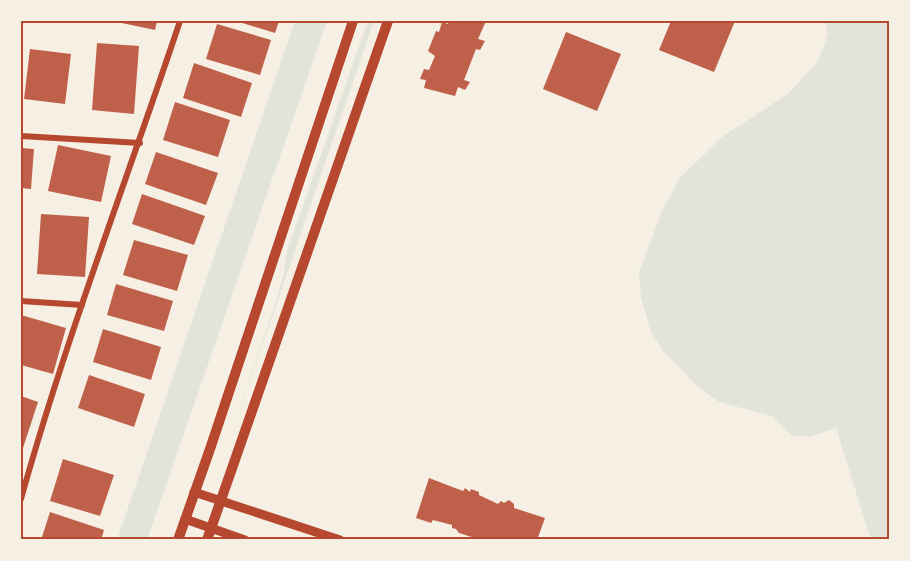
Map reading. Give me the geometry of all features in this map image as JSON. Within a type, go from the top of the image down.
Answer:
[{"type":"main road","points":[[177,540],[214,439],[353,21]]},
{"type":"main road","points":[[207,540],[388,21]]},
{"type":"main road","points":[[194,492],[340,540]]},
{"type":"main road","points":[[185,519],[245,540]]},
{"type":"street","points":[[21,499],[82,305],[140,143],[180,21]]},
{"type":"street","points":[[21,136],[140,143]]},
{"type":"street","points":[[21,302],[82,305]]},
{"type":"shaded area","points":[[295,21],[327,21],[147,540],[117,540]]},
{"type":"shaded area","points":[[368,21],[374,21],[227,448],[275,305],[287,251]]},
{"type":"shaded area","points":[[825,21],[889,21],[889,540],[871,540],[836,428],[809,437],[791,435],[772,416],[719,402],[696,385],[663,351],[650,330],[641,297],[639,272],[663,209],[680,178],[722,137],[789,93],[818,61],[828,34]]},
{"type":"building","points":[[112,21],[157,21],[155,30]]},
{"type":"building","points":[[236,21],[279,21],[275,33]]},
{"type":"building","points":[[449,21],[486,21],[478,39],[485,41],[480,50],[476,49],[464,80],[470,82],[465,90],[458,87],[455,96],[424,88],[426,80],[420,79],[424,69],[429,70],[435,56],[428,51],[436,31],[439,32],[442,22],[448,24]]},
{"type":"building","points":[[671,21],[735,21],[714,72],[659,50]]},
{"type":"building","points":[[217,24],[271,40],[260,75],[206,59]]},
{"type":"building","points":[[566,32],[621,54],[597,111],[543,89]]},
{"type":"building","points":[[97,43],[139,46],[134,114],[92,110]]},
{"type":"building","points":[[30,49],[71,54],[65,104],[24,99]]},
{"type":"building","points":[[194,63],[252,83],[241,117],[183,98]]},
{"type":"building","points":[[175,102],[230,120],[218,157],[163,140]]},
{"type":"building","points":[[58,145],[111,156],[101,202],[48,191]]},
{"type":"building","points":[[21,148],[34,149],[31,189],[21,188]]},
{"type":"building","points":[[156,152],[218,173],[206,205],[145,184]]},
{"type":"building","points":[[142,194],[205,216],[194,245],[132,224]]},
{"type":"building","points":[[41,214],[89,217],[85,277],[37,274]]},
{"type":"building","points":[[134,240],[188,255],[177,291],[123,275]]},
{"type":"building","points":[[116,284],[173,301],[164,331],[107,315]]},
{"type":"building","points":[[21,315],[66,328],[53,374],[21,365]]},
{"type":"building","points":[[103,329],[161,347],[151,380],[93,362]]},
{"type":"building","points":[[89,375],[145,394],[134,427],[78,408]]},
{"type":"building","points":[[21,396],[38,402],[23,448],[21,447]]},
{"type":"building","points":[[63,459],[114,475],[100,516],[50,501]]},
{"type":"building","points":[[429,478],[463,491],[465,488],[470,492],[471,489],[479,492],[479,495],[498,504],[509,500],[514,504],[514,508],[545,518],[537,540],[481,540],[459,533],[452,528],[452,525],[433,520],[431,523],[416,518]]},
{"type":"building","points":[[50,512],[104,530],[101,540],[41,540]]}]
